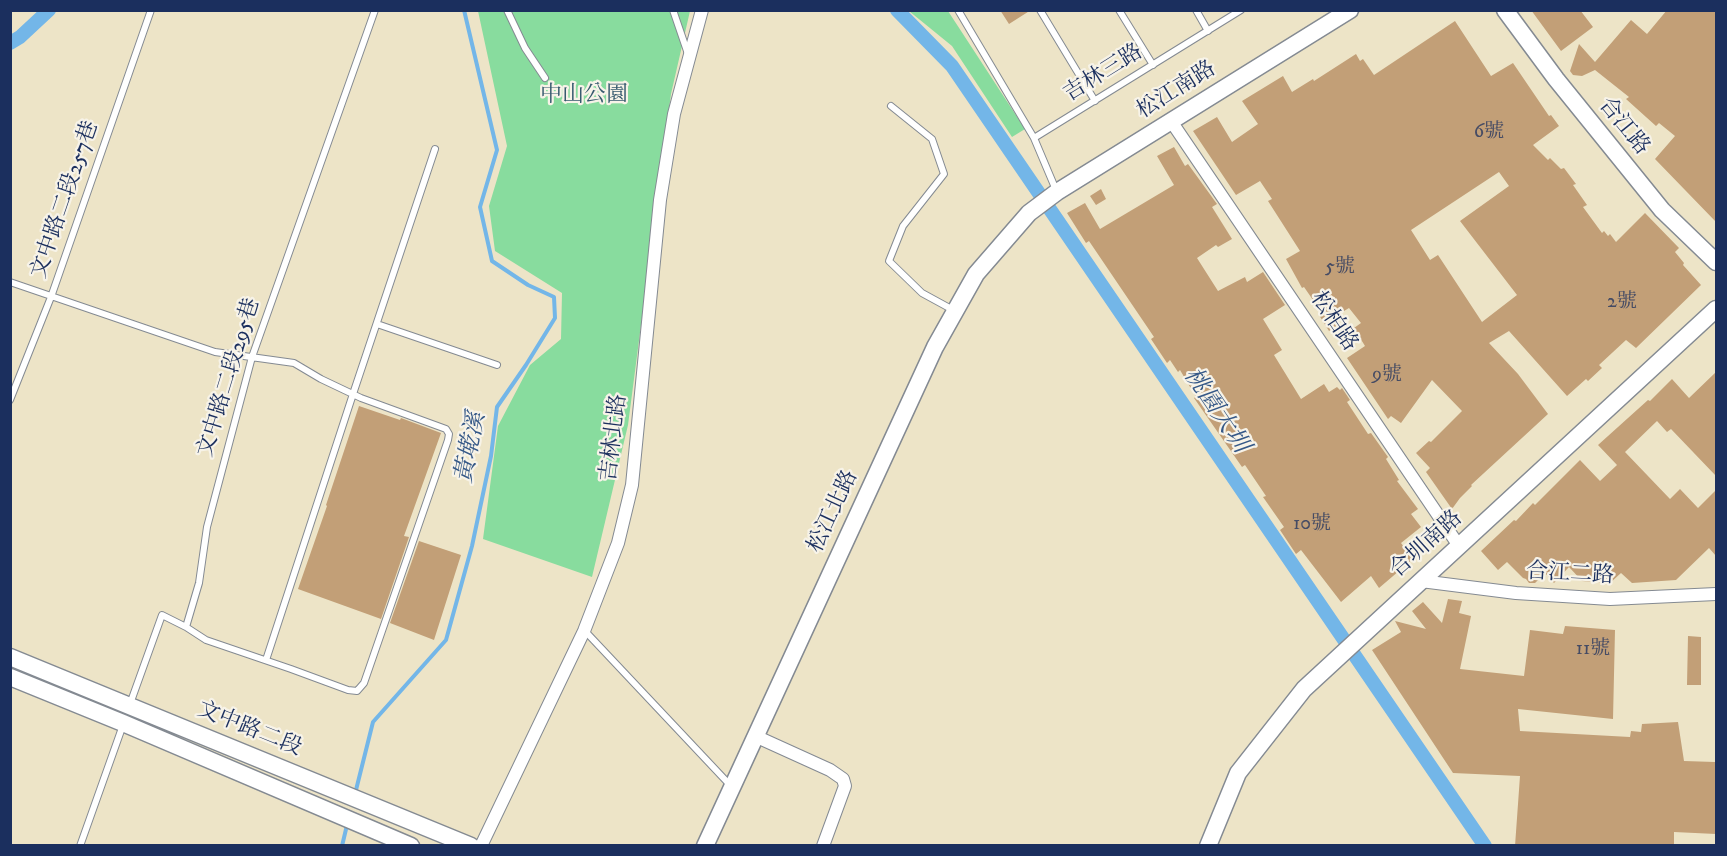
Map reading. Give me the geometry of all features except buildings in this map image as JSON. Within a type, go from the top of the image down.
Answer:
[{"type":"street","name":"吉林北路","points":[[481,846],[584,631],[618,543],[632,485],[660,200],[674,114],[702,10]]},
{"type":"street","name":"松江南路","points":[[1029,213],[1054,194],[1350,10]]},
{"type":"street","name":"合江路","points":[[1505,10],[1556,79],[1662,210],[1716,262]]},
{"type":"street","name":"松柏路","points":[[1171,121],[1460,546]]},
{"type":"street","name":"松江北路","points":[[705,846],[935,347],[976,274],[1029,213]]},
{"type":"street","name":"合圳南路","points":[[1208,846],[1238,773],[1304,689],[1716,309]]},
{"type":"street","name":"合江二路","points":[[1422,581],[1516,593],[1610,599],[1716,594]]},
{"type":"street","name":"文中路二段","points":[[10,657],[471,846]]},
{"type":"street","name":"文中路二段","points":[[10,677],[411,846]]},
{"type":"street","points":[[755,736],[830,770],[843,779],[845,786],[823,846]]},
{"type":"lane","name":"文中路二段257巷","points":[[10,400],[51,297],[151,10]]},
{"type":"lane","name":"文中路二段295巷","points":[[186,627],[199,583],[207,527],[252,357],[375,10]]},
{"type":"lane","points":[[507,10],[525,48],[545,78]]},
{"type":"lane","points":[[672,10],[689,57]]},
{"type":"lane","points":[[958,10],[1034,138],[1054,194]]},
{"type":"lane","points":[[1040,10],[1095,101]]},
{"type":"lane","points":[[1119,10],[1153,65]]},
{"type":"lane","points":[[1196,10],[1208,31]]},
{"type":"lane","name":"吉林三路","points":[[1034,138],[1241,10]]},
{"type":"lane","points":[[891,106],[932,139],[944,174],[903,226],[889,261],[922,292],[956,311]]},
{"type":"lane","points":[[266,660],[435,149]]},
{"type":"lane","points":[[10,282],[215,352],[294,363],[353,394],[446,429],[449,434],[364,683],[357,691],[348,690],[206,640],[162,615],[80,846]]},
{"type":"lane","points":[[376,324],[497,365]]},
{"type":"lane","points":[[584,631],[732,788]]},
{"type":"green space","name":"中山公園","points":[[478,11],[690,11],[671,94],[628,425],[592,577],[483,539],[498,426],[530,365],[561,339],[562,293],[495,251],[489,206],[507,146]]},
{"type":"green space","points":[[909,11],[948,11],[1025,129],[1012,137],[952,46]]},
{"type":"waterway","points":[[10,43],[20,37],[49,10]]},
{"type":"waterway","name":"黃墘溪","points":[[355,794],[373,722],[446,640],[472,546],[491,456],[497,407],[555,318],[554,297],[528,285],[492,261],[480,207],[497,150],[464,10]]},
{"type":"waterway","name":"桃園大圳","points":[[897,10],[952,66],[1485,846]]},
{"type":"waterway","name":"黃墘溪","points":[[342,846],[347,825]]}]
